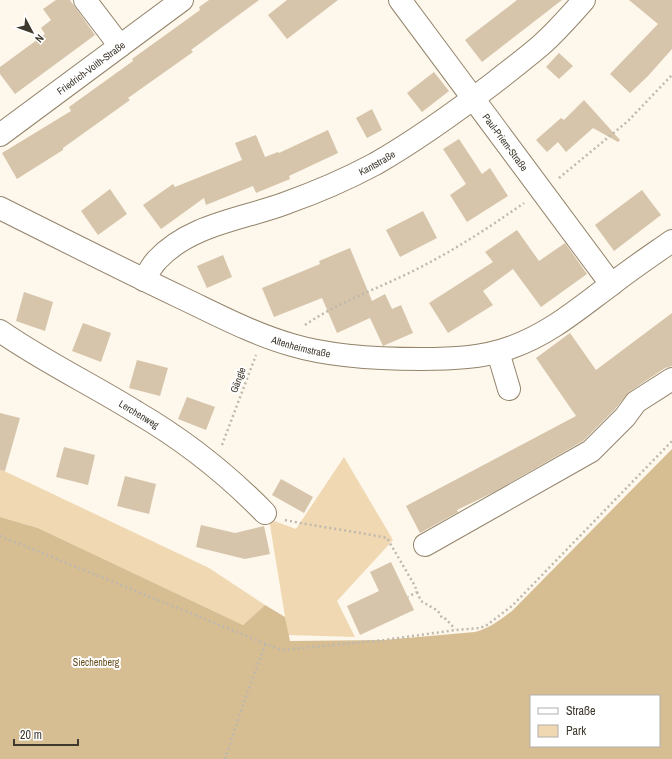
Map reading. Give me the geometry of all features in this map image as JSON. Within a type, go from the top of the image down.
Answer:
[{"type":"street","points":[[85,0],[120,46]]},
{"type":"street","name":"Friedrich-Voith-Straße","points":[[0,135],[182,0]]},
{"type":"street","name":"Paul-Priem-Straße","points":[[400,0],[612,284]]},
{"type":"street","name":"Kantstraße","points":[[144,280],[157,260],[189,236],[202,230],[286,203],[332,185],[402,148],[474,98],[540,46],[584,0]]},
{"type":"street","name":"Altenheimstraße","points":[[0,208],[144,280],[246,328],[293,345],[320,351],[368,358],[457,358],[498,352],[511,348],[544,333],[560,323],[672,241]]},
{"type":"street","name":"Lerchenweg","points":[[0,331],[36,354],[136,411],[170,433],[230,478],[265,513]]},
{"type":"street","points":[[498,352],[509,389]]},
{"type":"street","points":[[425,545],[591,451],[625,417],[636,402],[672,379]]},
{"type":"path","points":[[293,345],[301,328],[322,313],[410,273],[470,240],[543,191],[628,121],[672,75]]},
{"type":"path","name":"Gängle","points":[[228,430],[264,335]]},
{"type":"path","points":[[0,536],[266,642],[281,650],[384,640],[480,628],[512,606],[672,441]]},
{"type":"path","points":[[265,513],[275,518],[387,538],[415,586],[421,601],[438,611],[442,618],[446,619],[456,630]]},
{"type":"path","points":[[408,597],[417,592]]},
{"type":"path","points":[[225,759],[266,642]]},
{"type":"green space","name":"Siechenberg","points":[[672,449],[672,759],[0,759],[0,517],[38,528],[243,625],[265,605],[285,617],[290,641],[384,640],[475,632],[499,621],[512,611]]},
{"type":"green space","points":[[344,457],[393,540],[337,601],[355,637],[288,635],[269,519],[296,529]]},
{"type":"green space","points":[[0,469],[209,568],[265,605],[243,625],[38,528],[0,517]]},
{"type":"building","points":[[56,0],[70,0],[95,35],[15,94],[0,74],[0,67],[45,34],[41,28],[51,20],[43,9]]},
{"type":"building","points":[[209,0],[259,0],[191,50],[193,52],[128,98],[130,100],[63,148],[63,150],[17,179],[2,153],[71,111],[69,107],[200,10],[199,7]]},
{"type":"building","points":[[287,0],[338,0],[287,39],[268,15]]},
{"type":"building","points":[[517,0],[562,0],[482,62],[465,40]]},
{"type":"building","points":[[629,0],[672,0],[672,49],[648,76],[630,93],[610,74],[658,24]]},
{"type":"building","points":[[559,53],[573,66],[559,79],[546,67]]},
{"type":"building","points":[[434,72],[449,91],[422,112],[407,93]]},
{"type":"building","points":[[584,100],[620,140],[618,142],[593,128],[566,152],[558,142],[547,152],[536,140],[561,118],[564,120]]},
{"type":"building","points":[[372,109],[382,130],[367,138],[356,118]]},
{"type":"building","points":[[328,130],[338,153],[289,176],[290,179],[256,193],[253,186],[206,205],[204,198],[161,229],[143,205],[173,184],[175,187],[242,160],[235,143],[256,135],[265,157],[278,152],[279,153]]},
{"type":"building","points":[[459,139],[482,174],[490,168],[508,196],[467,222],[450,195],[466,184],[443,149]]},
{"type":"building","points":[[110,189],[127,214],[98,235],[81,211]]},
{"type":"building","points":[[642,190],[661,215],[614,251],[595,225]]},
{"type":"building","points":[[423,211],[437,238],[400,257],[386,230]]},
{"type":"building","points":[[517,230],[539,261],[565,243],[587,274],[541,307],[513,269],[483,291],[493,305],[448,333],[429,303],[493,262],[485,252]]},
{"type":"building","points":[[350,248],[372,301],[385,294],[392,309],[401,305],[413,333],[383,346],[370,318],[337,333],[322,298],[274,317],[262,288],[320,264],[319,261]]},
{"type":"building","points":[[223,255],[232,277],[207,288],[197,266]]},
{"type":"building","points":[[24,292],[53,302],[45,331],[16,321]]},
{"type":"building","points":[[672,313],[672,366],[665,368],[629,392],[615,409],[583,441],[494,492],[457,510],[458,512],[420,533],[406,506],[576,416],[536,358],[570,333],[596,370]]},
{"type":"building","points":[[83,323],[111,333],[101,362],[72,351]]},
{"type":"building","points":[[137,360],[168,368],[160,396],[129,388]]},
{"type":"building","points":[[187,397],[215,407],[206,430],[178,419]]},
{"type":"building","points":[[0,413],[20,418],[5,471],[0,470]]},
{"type":"building","points":[[64,447],[95,455],[88,485],[56,477]]},
{"type":"building","points":[[125,476],[156,484],[149,514],[117,506]]},
{"type":"building","points":[[281,479],[313,497],[304,513],[272,495]]},
{"type":"building","points":[[201,525],[235,533],[264,526],[270,554],[245,559],[196,547]]},
{"type":"building","points":[[391,562],[414,610],[360,635],[347,606],[379,591],[370,572]]}]
